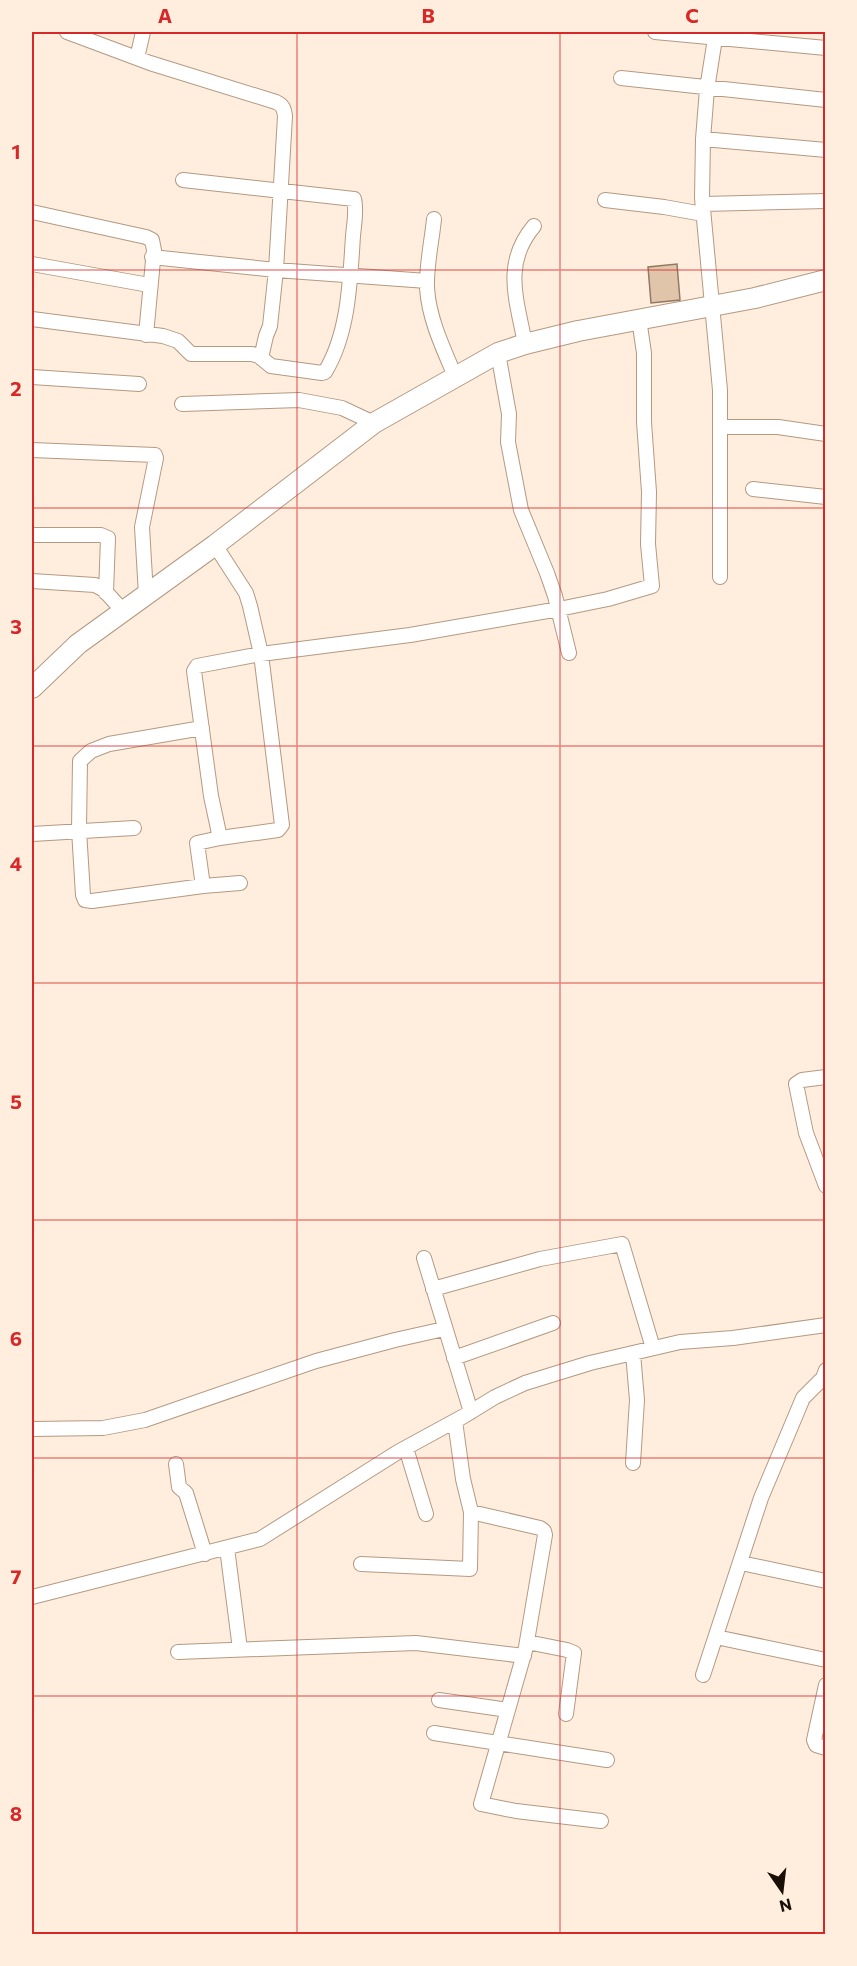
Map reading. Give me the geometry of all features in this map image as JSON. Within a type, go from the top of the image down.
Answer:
[{"type":"main road","points":[[32,688],[78,644],[215,545],[374,423],[498,353],[578,331],[755,298],[825,280]]},
{"type":"street","points":[[67,32],[83,34],[137,58],[281,105],[285,116],[276,270],[270,326],[261,358]]},
{"type":"street","points":[[137,58],[143,32]]},
{"type":"street","points":[[655,32],[716,35],[825,48]]},
{"type":"street","points":[[716,35],[707,89],[703,140],[703,209],[720,390],[720,577]]},
{"type":"street","points":[[621,78],[825,100]]},
{"type":"street","points":[[703,140],[825,150]]},
{"type":"street","points":[[32,319],[170,338],[178,341],[191,354],[252,354],[271,366],[325,372],[342,332],[351,274],[356,202],[354,199],[183,180]]},
{"type":"street","points":[[604,200],[703,209],[825,201]]},
{"type":"street","points":[[32,212],[149,238],[153,243],[146,335]]},
{"type":"street","points":[[434,219],[427,281],[428,295],[435,327],[455,376]]},
{"type":"street","points":[[525,344],[513,275],[521,246],[534,226]]},
{"type":"street","points":[[152,257],[276,270],[427,281]]},
{"type":"street","points":[[32,264],[149,285]]},
{"type":"street","points":[[220,838],[211,796],[195,667],[261,654],[410,635],[559,609],[608,599],[652,586],[648,544],[649,492],[644,422],[645,378],[639,319]]},
{"type":"street","points":[[498,353],[509,414],[508,442],[521,510],[547,573],[559,609],[569,653]]},
{"type":"street","points":[[32,377],[139,384]]},
{"type":"street","points":[[182,404],[299,399],[342,408],[374,423]]},
{"type":"street","points":[[720,428],[778,427],[825,434]]},
{"type":"street","points":[[32,450],[155,454],[141,535],[146,595]]},
{"type":"street","points":[[753,489],[825,497]]},
{"type":"street","points":[[32,535],[101,535],[108,538],[106,593]]},
{"type":"street","points":[[203,886],[197,843],[281,828],[261,654],[246,593],[215,545]]},
{"type":"street","points":[[32,580],[95,585],[124,612]]},
{"type":"street","points":[[202,728],[109,744],[99,747],[80,761],[78,767],[79,830],[83,895],[87,901],[240,883]]},
{"type":"street","points":[[32,834],[134,828]]},
{"type":"street","points":[[825,1077],[800,1081],[796,1084],[806,1133],[825,1186]]},
{"type":"street","points":[[433,1289],[530,1262],[621,1244],[653,1348]]},
{"type":"street","points":[[424,1258],[471,1412]]},
{"type":"street","points":[[454,1358],[553,1323]]},
{"type":"street","points":[[32,1597],[264,1537],[406,1448],[525,1383],[590,1363],[680,1342],[733,1338],[825,1325]]},
{"type":"street","points":[[32,1429],[106,1428],[145,1420],[316,1361],[444,1329]]},
{"type":"street","points":[[633,1353],[637,1400],[633,1463]]},
{"type":"street","points":[[703,1675],[761,1498],[803,1398],[823,1378],[825,1370]]},
{"type":"street","points":[[361,1564],[470,1569],[471,1512],[463,1479],[455,1421]]},
{"type":"street","points":[[406,1448],[426,1515]]},
{"type":"street","points":[[176,1464],[179,1486],[186,1493],[205,1554]]},
{"type":"street","points":[[471,1512],[540,1528],[544,1531],[545,1539],[524,1656],[481,1804],[516,1811],[601,1821]]},
{"type":"street","points":[[227,1548],[240,1649]]},
{"type":"street","points":[[741,1563],[825,1581]]},
{"type":"street","points":[[716,1637],[825,1660]]},
{"type":"street","points":[[527,1642],[574,1653],[566,1714]]},
{"type":"street","points":[[178,1652],[416,1643],[524,1656]]},
{"type":"street","points":[[825,1685],[814,1740],[816,1745],[825,1748]]},
{"type":"street","points":[[439,1700],[508,1710]]},
{"type":"street","points":[[434,1733],[607,1760]]},
{"type":"building","points":[[677,264],[680,300],[651,303],[648,267]]}]
